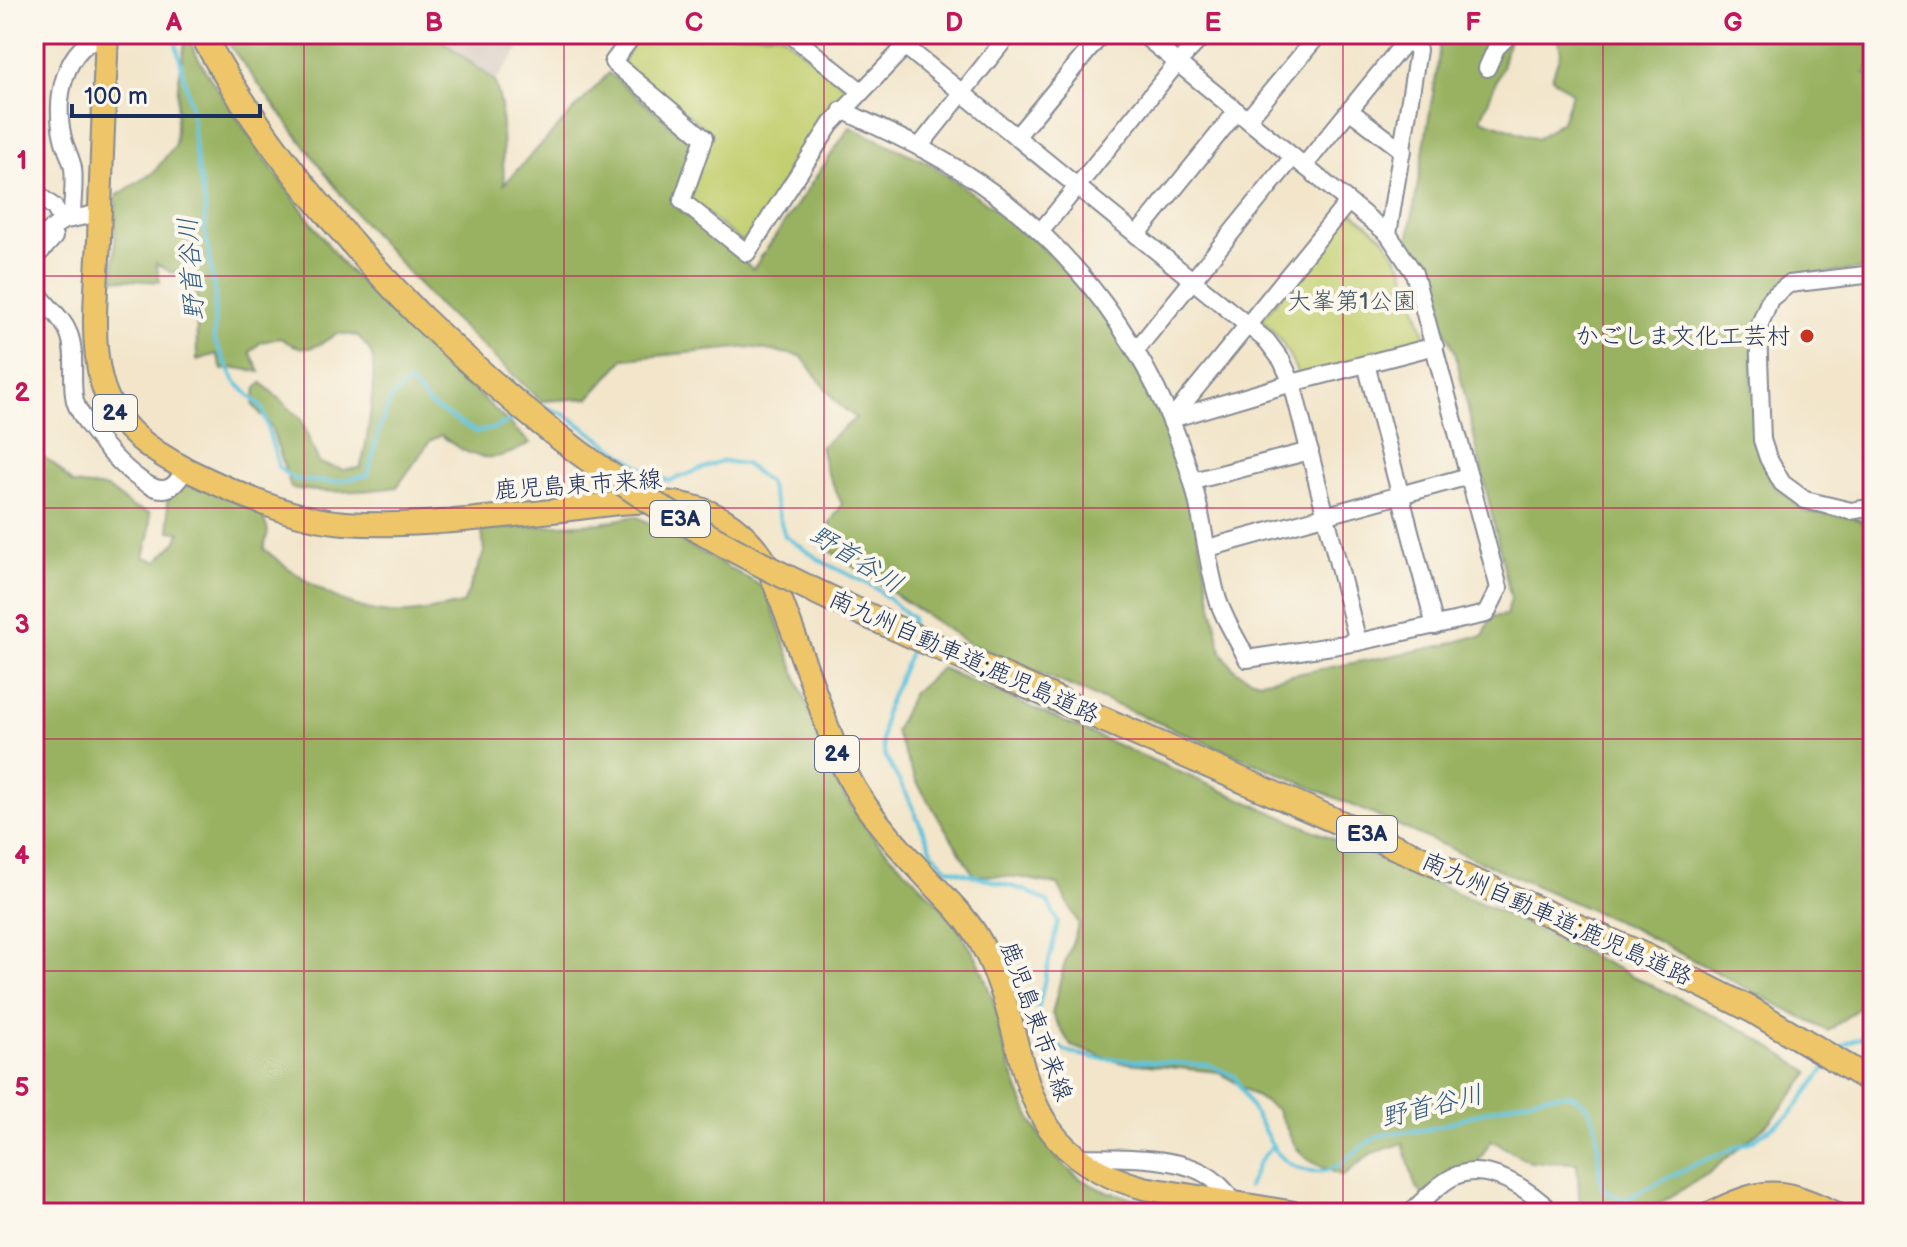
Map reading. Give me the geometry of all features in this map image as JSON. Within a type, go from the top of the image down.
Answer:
[{"type":"highway","name":"南九州自動車道;鹿児島道路","points":[[202,34],[246,109],[291,171],[355,248],[419,315],[512,401],[577,451],[649,500],[703,533],[846,607],[1645,956],[1752,1010],[1873,1082]]},
{"type":"main road","name":"鹿児島東市来線","points":[[107,34],[96,318],[101,379],[121,423],[150,448],[186,469],[289,512],[345,523],[477,519],[648,502],[701,509],[724,520],[757,548],[768,566],[845,772],[880,826],[966,919],[979,940],[999,984],[1041,1118],[1058,1140],[1075,1157],[1121,1182],[1239,1209],[1295,1213]]},
{"type":"main road","points":[[1711,1213],[1745,1197],[1768,1192],[1794,1197],[1835,1213]]},
{"type":"street","points":[[34,259],[54,237],[62,222],[73,167],[63,139],[59,108],[62,84],[82,50],[95,37],[107,34]]},
{"type":"street","points":[[634,34],[613,62],[704,138],[682,201],[747,253],[842,110],[912,41]]},
{"type":"street","points":[[790,34],[861,91]]},
{"type":"street","points":[[890,34],[912,41],[962,91],[1267,341],[1282,361],[1292,383],[1358,642]]},
{"type":"street","points":[[919,147],[1009,34]]},
{"type":"street","points":[[1017,136],[1102,34]]},
{"type":"street","points":[[842,110],[963,172],[1041,231],[1072,262],[1136,350],[1171,419],[1193,481],[1216,596],[1247,659],[1358,642],[1486,614],[1499,588],[1414,273],[1388,234],[1142,34]]},
{"type":"street","points":[[1159,48],[1172,34]]},
{"type":"street","points":[[1041,231],[1178,62],[1205,34]]},
{"type":"street","points":[[1137,235],[1242,115],[1319,34]]},
{"type":"street","points":[[1487,68],[1496,48],[1510,34]]},
{"type":"street","points":[[1136,350],[1193,279],[1298,161],[1349,110],[1405,36],[1418,50],[1388,234]]},
{"type":"street","points":[[1349,110],[1403,151]]},
{"type":"street","points":[[34,192],[54,207],[62,222]]},
{"type":"street","points":[[1171,419],[1348,202]]},
{"type":"street","points":[[34,242],[62,222],[100,213]]},
{"type":"street","points":[[1873,274],[1789,284],[1770,299],[1758,329],[1762,440],[1782,483],[1805,500],[1851,511],[1873,507]]},
{"type":"street","points":[[34,285],[38,296],[66,325],[71,338],[75,399],[82,420],[101,444],[151,486],[162,490],[174,485],[186,469]]},
{"type":"street","points":[[1171,419],[1292,383],[1435,346]]},
{"type":"street","points":[[1366,364],[1435,626]]},
{"type":"street","points":[[1193,481],[1310,451]]},
{"type":"street","points":[[1208,548],[1469,476]]},
{"type":"street","points":[[1410,1213],[1443,1183],[1456,1175],[1471,1172],[1490,1174],[1512,1183],[1534,1196],[1553,1213]]},
{"type":"shaded area","points":[[433,34],[531,34],[495,81]]},
{"type":"green space","points":[[221,34],[433,34],[495,81],[501,105],[504,184],[609,73],[692,143],[696,156],[680,194],[679,209],[753,269],[850,127],[927,162],[1036,237],[1072,273],[1121,341],[1165,419],[1190,494],[1221,650],[1236,671],[1260,681],[1483,637],[1491,617],[1506,615],[1511,599],[1455,352],[1408,242],[1440,44],[1430,34],[1510,34],[1502,67],[1481,119],[1537,139],[1562,121],[1572,93],[1552,78],[1561,51],[1557,34],[1873,34],[1873,62],[1865,73],[1873,79],[1873,268],[1795,276],[1753,336],[1752,393],[1763,419],[1758,443],[1773,484],[1805,512],[1853,517],[1873,527],[1873,1008],[1861,1006],[1828,1031],[1634,929],[1281,774],[968,643],[818,543],[842,504],[826,470],[820,447],[856,418],[837,403],[801,356],[749,347],[624,359],[589,398],[541,401],[431,298],[355,213]]},
{"type":"green space","points":[[639,34],[781,34],[850,90],[850,96],[749,241],[742,242],[693,203],[690,195],[712,133],[622,63]]},
{"type":"green space","points":[[186,35],[205,70],[265,159],[343,265],[530,443],[506,455],[484,457],[463,450],[441,435],[430,441],[397,487],[344,492],[291,488],[271,426],[253,405],[256,388],[262,383],[301,419],[319,463],[343,470],[360,468],[373,378],[372,356],[364,343],[358,336],[337,333],[316,346],[303,348],[280,338],[261,342],[250,352],[260,372],[237,368],[222,370],[217,354],[197,360],[196,263],[172,273],[156,263],[160,282],[114,279],[116,196],[154,172],[175,145],[178,85]]},
{"type":"green space","name":"大峯第1公園","points":[[1353,212],[1383,237],[1403,267],[1426,338],[1422,344],[1299,376],[1279,339],[1261,320],[1346,214]]},
{"type":"green space","points":[[34,451],[54,464],[73,484],[107,488],[132,507],[150,513],[150,533],[144,557],[157,561],[176,542],[180,532],[170,531],[167,500],[177,489],[194,481],[262,514],[268,531],[264,549],[313,585],[349,603],[388,613],[429,611],[463,604],[484,553],[482,529],[601,523],[636,516],[765,588],[834,781],[873,837],[948,913],[978,960],[1000,1020],[998,1025],[1012,1073],[1031,1120],[1044,1141],[1059,1161],[1078,1177],[1108,1192],[1167,1205],[1166,1211],[1173,1213],[34,1213]]},
{"type":"green space","points":[[941,668],[1501,912],[1746,1031],[1810,1073],[1771,1121],[1709,1173],[1644,1213],[1586,1213],[1580,1207],[1577,1163],[1530,1162],[1491,1140],[1470,1176],[1431,1205],[1415,1185],[1403,1143],[1370,1154],[1343,1176],[1311,1162],[1297,1149],[1277,1110],[1219,1072],[1118,1062],[1071,1046],[1052,1014],[1079,924],[1058,885],[1018,877],[974,875],[916,781],[895,731],[912,694]]},
{"type":"waterway","name":"野首谷川","points":[[174,34],[192,112],[195,152],[205,206],[205,230],[215,294],[214,340],[235,381],[262,408],[279,468],[290,477],[302,481],[335,482],[368,475],[378,433],[391,398],[409,382],[430,405],[476,432],[492,429],[518,417]]},
{"type":"waterway","name":"野首谷川","points":[[537,409],[543,406],[566,415],[652,475],[670,481],[721,461],[745,464],[769,483],[785,536],[823,562],[874,587],[912,618],[911,628]]},
{"type":"waterway","name":"野首谷川","points":[[911,645],[885,712],[882,741],[885,756],[907,795],[933,853],[947,868],[1024,890],[1048,902],[1058,922],[1038,1009],[1050,1041],[1065,1051],[1094,1058],[1209,1065],[1234,1076],[1275,1150],[1296,1167],[1309,1171],[1331,1169],[1379,1136],[1433,1128],[1540,1097],[1569,1095],[1585,1104],[1593,1119],[1604,1191],[1624,1200],[1698,1163],[1752,1141],[1790,1115],[1827,1066]]},
{"type":"waterway","name":"野首谷川","points":[[1837,1052],[1849,1042],[1873,1036]]},
{"type":"waterway","points":[[1248,1187],[1259,1162],[1273,1145]]},
{"type":"place","name":"かごしま文化工芸村","points":[[1807,336]]}]
